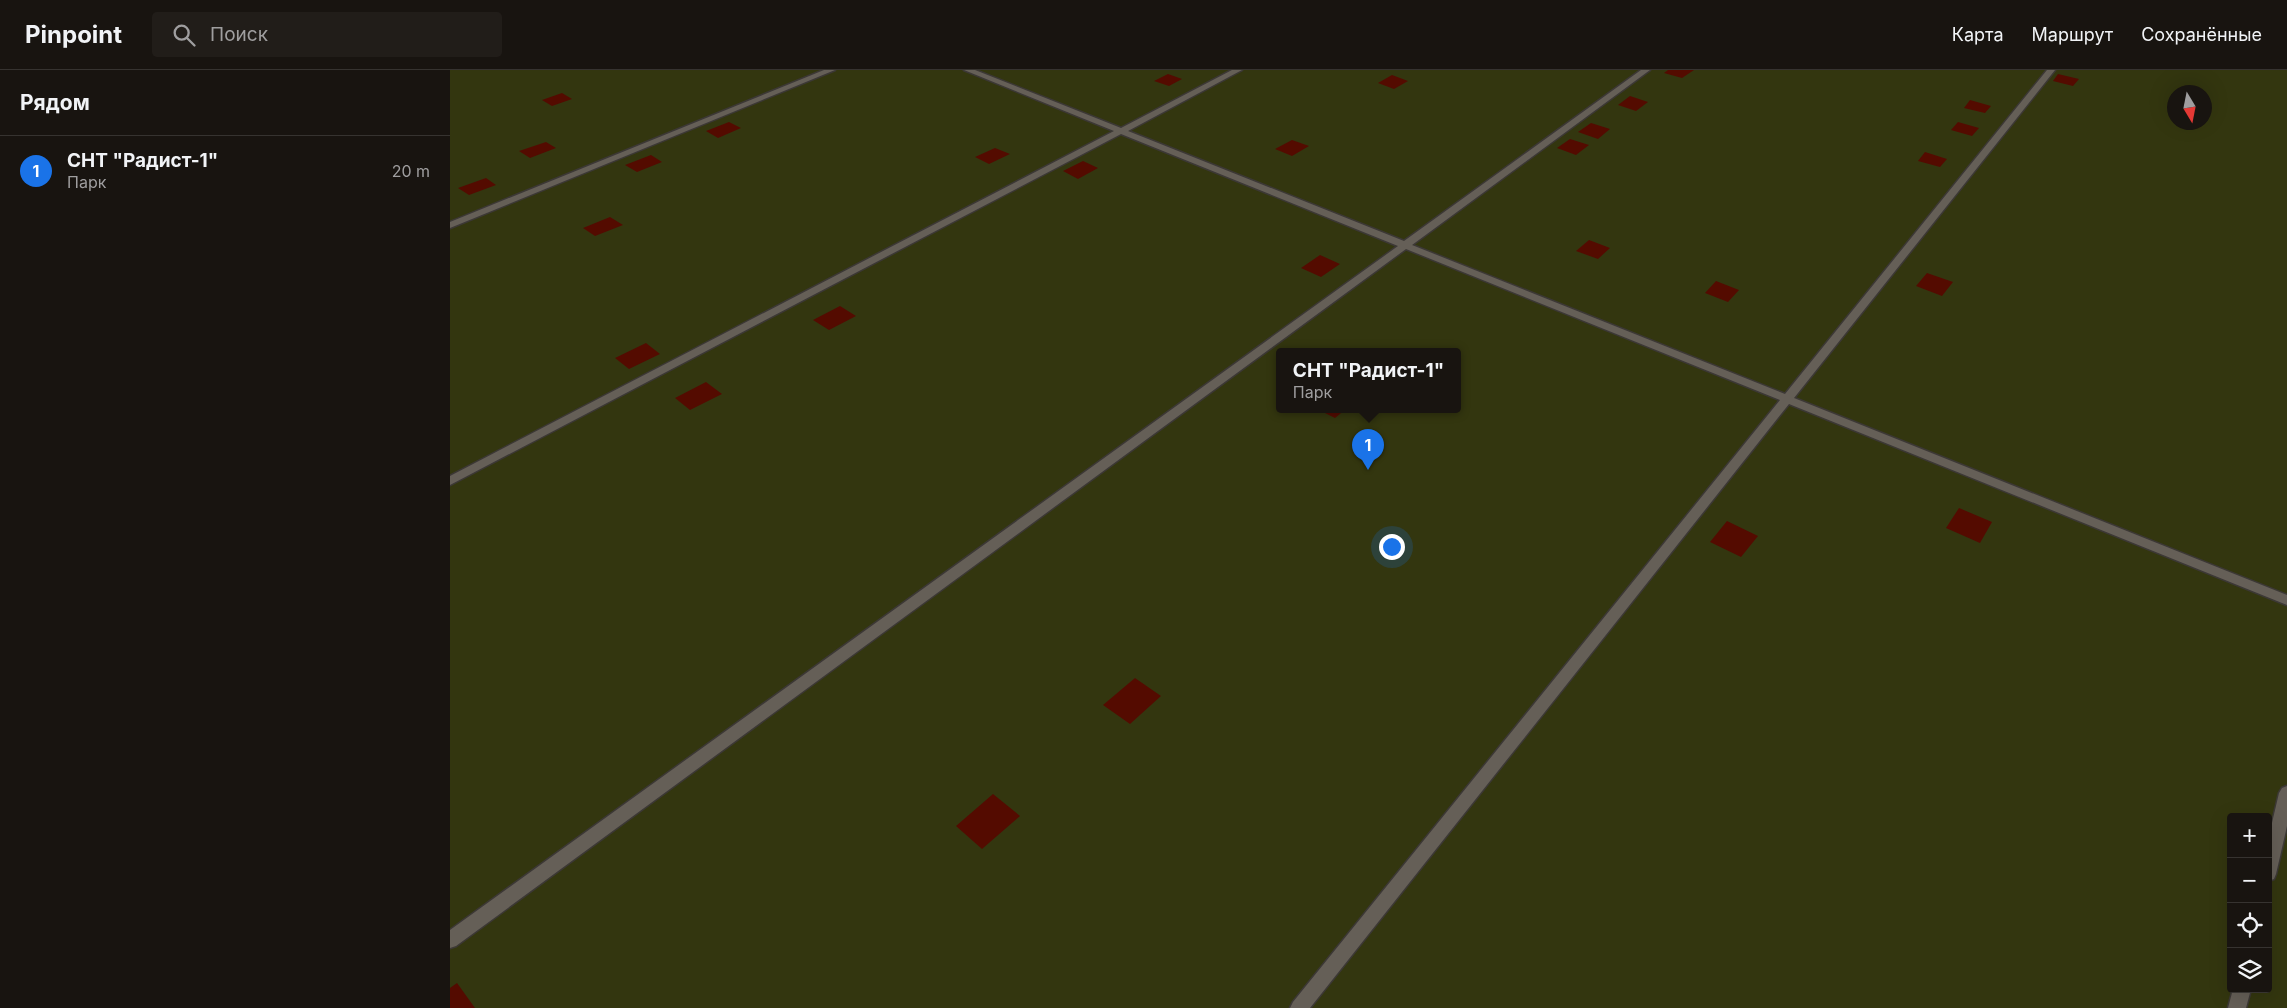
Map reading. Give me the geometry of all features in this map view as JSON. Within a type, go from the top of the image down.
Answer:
[{"type":"lane","points":[[450,225],[830,70]]},
{"type":"lane","points":[[968,70],[1406,245],[1786,401],[2287,600]]},
{"type":"lane","points":[[450,481],[1238,70]]},
{"type":"lane","points":[[450,940],[1646,70]]},
{"type":"lane","points":[[1300,1008],[2051,70]]},
{"type":"lane","points":[[2272,858],[2287,793]]},
{"type":"lane","points":[[2237,1008],[2241,993]]},
{"type":"green space","points":[[450,70],[2287,70],[2287,1008],[450,1008]]},
{"type":"building","points":[[1668,70],[1694,70],[1682,78],[1664,73]]},
{"type":"building","points":[[1168,74],[1182,79],[1169,86],[1154,81]]},
{"type":"building","points":[[2058,74],[2079,79],[2073,86],[2053,81]]},
{"type":"building","points":[[1392,75],[1408,81],[1394,89],[1378,83]]},
{"type":"building","points":[[562,93],[572,99],[552,106],[542,100]]},
{"type":"building","points":[[1630,96],[1648,102],[1636,111],[1618,105]]},
{"type":"building","points":[[1970,100],[1991,106],[1985,113],[1964,108]]},
{"type":"building","points":[[729,122],[741,128],[718,138],[706,131]]},
{"type":"building","points":[[1958,122],[1979,128],[1972,136],[1951,130]]},
{"type":"building","points":[[1591,123],[1610,129],[1598,139],[1578,132]]},
{"type":"building","points":[[1570,139],[1589,145],[1576,155],[1557,148]]},
{"type":"building","points":[[1292,140],[1309,146],[1292,156],[1275,149]]},
{"type":"building","points":[[546,142],[556,148],[530,158],[519,151]]},
{"type":"building","points":[[995,148],[1010,154],[989,164],[975,157]]},
{"type":"building","points":[[1925,152],[1947,159],[1940,167],[1918,161]]},
{"type":"building","points":[[651,155],[662,162],[637,172],[625,165]]},
{"type":"building","points":[[1083,161],[1098,168],[1078,179],[1063,171]]},
{"type":"building","points":[[486,178],[496,185],[469,195],[458,188]]},
{"type":"building","points":[[610,217],[623,225],[595,236],[583,228]]},
{"type":"building","points":[[1589,240],[1610,248],[1598,259],[1576,251]]},
{"type":"building","points":[[1320,255],[1340,264],[1321,277],[1301,268]]},
{"type":"building","points":[[1927,273],[1953,282],[1942,296],[1916,286]]},
{"type":"building","points":[[1716,281],[1739,290],[1728,302],[1705,293]]},
{"type":"building","points":[[840,306],[856,316],[829,330],[813,320]]},
{"type":"building","points":[[646,343],[660,354],[629,369],[615,358]]},
{"type":"building","points":[[706,382],[722,394],[690,410],[675,398]]},
{"type":"building","points":[[1325,413],[1341,413],[1335,418]]},
{"type":"building","points":[[1959,508],[1992,522],[1980,543],[1946,528]]},
{"type":"building","points":[[1727,521],[1758,536],[1741,557],[1710,542]]},
{"type":"building","points":[[1135,678],[1161,696],[1130,724],[1103,705]]},
{"type":"building","points":[[993,794],[1020,816],[982,849],[956,826]]},
{"type":"building","points":[[457,983],[475,1008],[450,1008],[450,988]]},
{"type":"place","name":"СНТ \"Радист-1\"","points":[[1368,470]]}]
